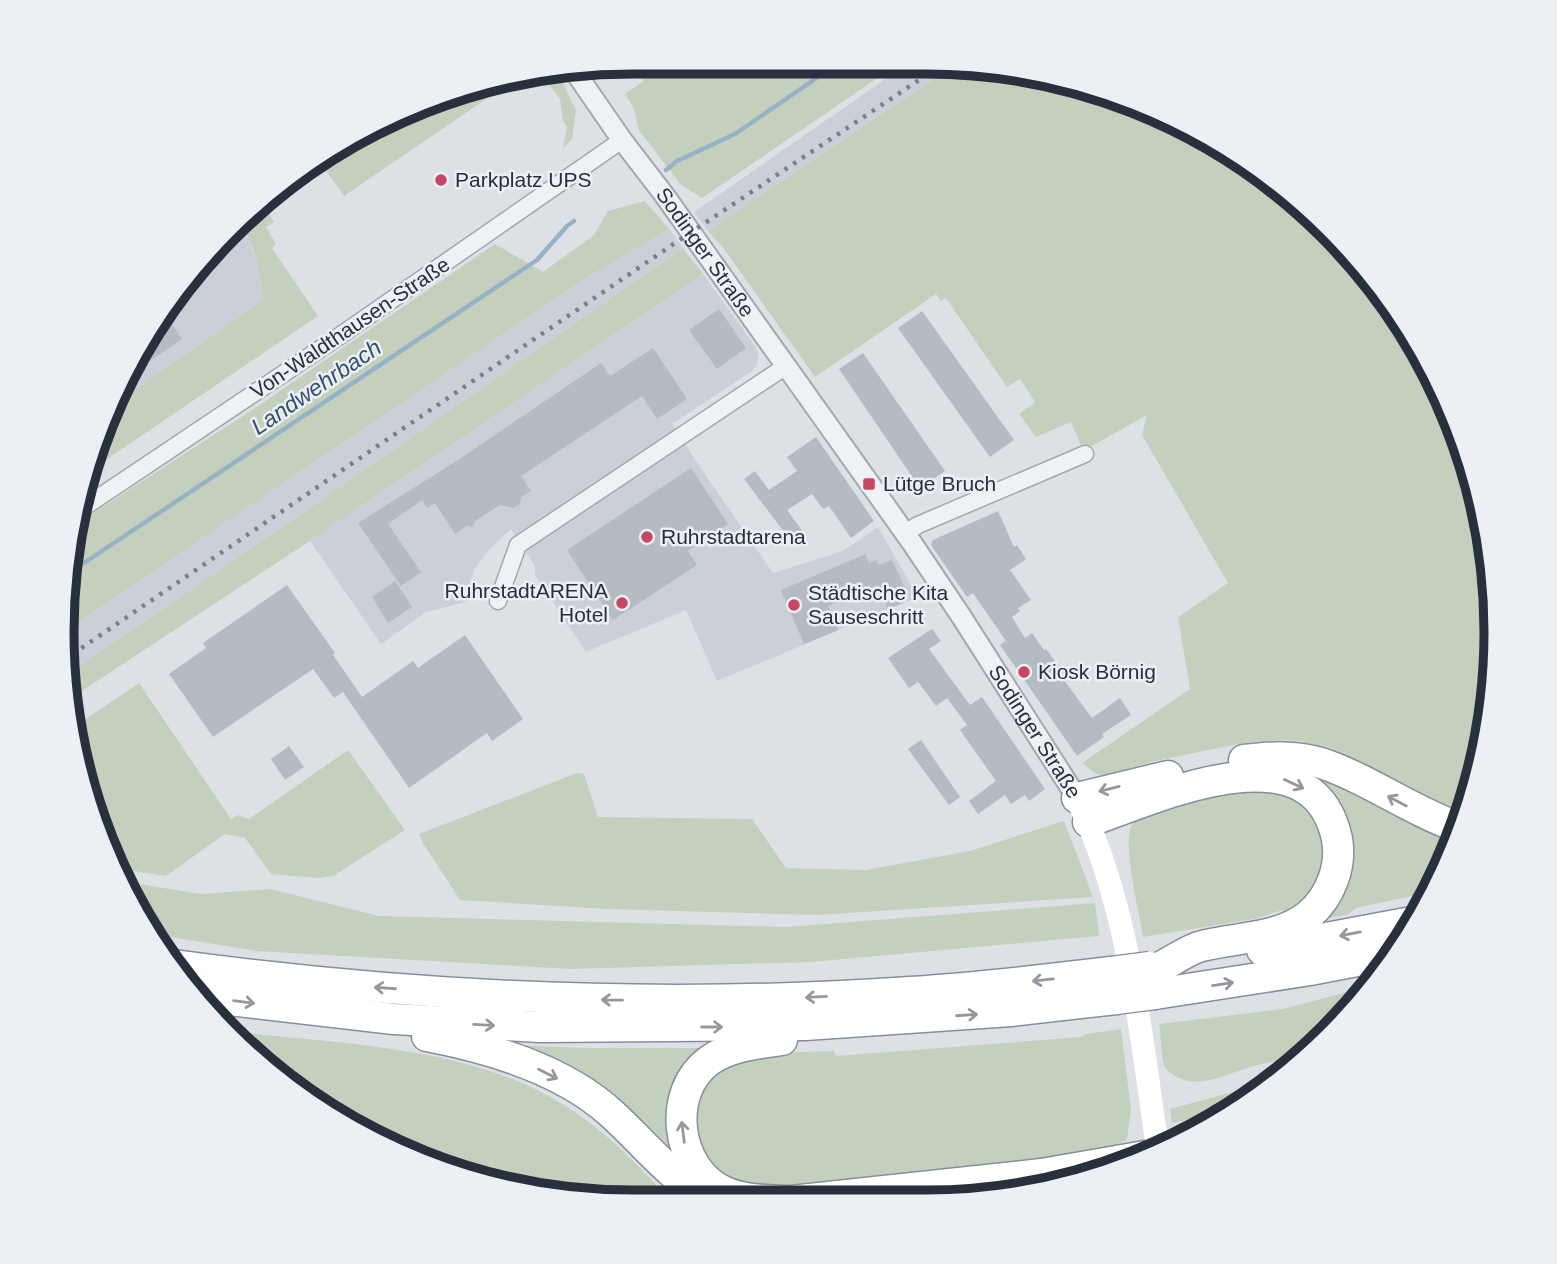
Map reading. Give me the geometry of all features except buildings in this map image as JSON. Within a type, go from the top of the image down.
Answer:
[{"type":"highway","points":[[1082,810],[1236,761],[1294,758],[1319,763],[1344,773],[1417,811],[1449,824]]},
{"type":"highway","points":[[1082,810],[1151,798],[1236,777],[1258,775],[1296,783],[1323,806],[1334,825],[1338,846],[1332,887],[1307,916],[1285,929],[1199,946],[1157,975]]},
{"type":"highway","points":[[210,998],[394,1019],[540,1027],[723,1027],[898,1020],[1011,1011],[1253,952],[1401,924]]},
{"type":"highway","points":[[1157,975],[1243,981],[1379,957]]},
{"type":"highway","points":[[185,966],[344,985],[460,994],[620,1000],[791,998],[1113,986]]},
{"type":"highway","points":[[295,1008],[329,1025],[410,1033],[449,1040],[532,1066],[573,1087],[609,1112],[694,1190]]},
{"type":"highway","points":[[722,1190],[705,1178],[691,1159],[683,1139],[681,1118],[685,1096],[695,1077],[710,1060],[733,1050],[762,1043],[854,1036],[898,1020]]},
{"type":"highway","points":[[893,1190],[1042,1174],[1088,1166]]},
{"type":"main road","name":"Sodinger Straße","points":[[1082,810],[1111,888],[1123,938],[1156,1140]]},
{"type":"street","name":"Sodinger Straße","points":[[578,76],[961,615],[1082,810]]},
{"type":"street","name":"Von-Waldthausen-Straße","points":[[89,504],[341,335],[622,140]]},
{"type":"street","points":[[498,601],[518,545],[786,366]]},
{"type":"street","points":[[904,534],[982,496],[1085,454]]},
{"type":"shaded area","points":[[893,74],[941,74],[708,231],[694,212]]},
{"type":"shaded area","points":[[246,229],[261,275],[263,300],[126,395],[148,353],[189,292]]},
{"type":"shaded area","points":[[669,229],[683,248],[75,669],[74,625],[586,278]]},
{"type":"shaded area","points":[[703,274],[757,349],[758,355],[757,364],[752,371],[672,424],[696,461],[773,573],[843,551],[878,527],[918,597],[717,681],[686,610],[586,652],[535,575],[535,566],[511,529],[489,550],[474,570],[465,602],[426,612],[381,644],[310,541]]},
{"type":"green space","points":[[624,74],[616,80],[612,75]]},
{"type":"green space","points":[[640,74],[883,74],[702,198],[680,184],[639,130],[634,109],[625,94],[644,81]]},
{"type":"green space","points":[[941,74],[998,78],[1034,84],[1105,103],[1172,131],[1204,148],[1265,189],[1320,237],[1368,292],[1409,353],[1441,418],[1454,452],[1473,523],[1479,559],[1483,632],[1479,705],[1473,741],[1455,808],[1356,763],[1331,748],[1299,741],[1243,743],[1155,761],[1106,775],[1096,774],[1082,763],[1190,689],[1178,617],[1228,583],[1142,435],[1147,415],[1083,451],[1071,422],[1036,437],[1019,414],[1035,402],[1020,379],[1007,387],[946,298],[941,301],[936,294],[815,377],[724,249],[708,231]]},
{"type":"green space","points":[[560,78],[576,110],[572,139],[563,148],[567,127],[563,121],[560,99],[546,80]]},
{"type":"green space","points":[[500,90],[344,196],[323,167],[353,148],[418,116]]},
{"type":"green space","points":[[645,201],[669,229],[586,278],[74,625],[78,559],[85,518],[255,408],[495,244],[543,272],[594,235],[608,211]]},
{"type":"green space","points":[[266,210],[274,222],[266,227],[276,244],[272,248],[318,316],[100,464],[126,395],[263,300],[261,279],[245,229]]},
{"type":"green space","points":[[683,248],[703,274],[310,541],[77,694],[75,669]]},
{"type":"green space","points":[[139,683],[231,819],[238,815],[249,819],[348,750],[405,830],[333,876],[319,878],[271,874],[245,838],[225,834],[166,876],[127,870],[103,812],[81,722]]},
{"type":"green space","points":[[1297,764],[1448,829],[1418,895],[1356,908],[1347,915],[1320,919],[1340,826]]},
{"type":"green space","points":[[577,773],[584,774],[598,817],[752,819],[786,868],[866,870],[970,851],[1064,821],[1093,897],[818,915],[607,909],[460,900],[419,834]]},
{"type":"green space","points":[[1244,789],[1287,795],[1300,802],[1310,813],[1322,840],[1324,855],[1323,870],[1311,896],[1285,915],[1283,910],[1254,919],[1143,937],[1130,862],[1129,834],[1132,825],[1150,813],[1166,807]]},
{"type":"green space","points":[[133,883],[202,894],[270,889],[379,916],[786,927],[1095,903],[1099,936],[811,962],[571,969],[256,951],[164,936]]},
{"type":"green space","points":[[1353,991],[1320,1027],[1284,1060],[1203,1081],[1182,1079],[1165,1067],[1159,1024],[1283,1009]]},
{"type":"green space","points":[[1121,1029],[1131,1111],[1127,1139],[1118,1145],[1121,1150],[764,1188],[741,1184],[716,1171],[705,1158],[698,1143],[697,1109],[702,1093],[711,1079],[724,1068],[749,1058],[778,1053],[834,1051],[836,1056],[1081,1037]]},
{"type":"green space","points":[[243,1033],[395,1049],[478,1067],[518,1081],[554,1099],[594,1126],[662,1190],[559,1186],[523,1180],[452,1161],[385,1133],[353,1116],[292,1075]]},
{"type":"green space","points":[[492,1044],[584,1048],[719,1048],[696,1068],[688,1166]]},
{"type":"green space","points":[[1246,1088],[1202,1117],[1172,1123],[1170,1109]]},
{"type":"waterway","name":"Landwehrbach","points":[[666,170],[677,161],[735,134],[822,74]]},
{"type":"waterway","name":"Landwehrbach","points":[[77,567],[537,260],[574,221]]},
{"type":"railway","points":[[75,653],[678,241],[928,74]]},
{"type":"place","name":"Parkplatz UPS","points":[[441,180]]},
{"type":"place","name":"Lütge Bruch","points":[[869,484]]},
{"type":"place","name":"Ruhrstadtarena","points":[[647,537]]},
{"type":"place","name":"RuhrstadtARENA Hotel","points":[[622,603]]},
{"type":"place","name":"Städtische Kita Sauseschritt","points":[[794,605]]},
{"type":"place","name":"Kiosk Börnig","points":[[1024,672]]}]
